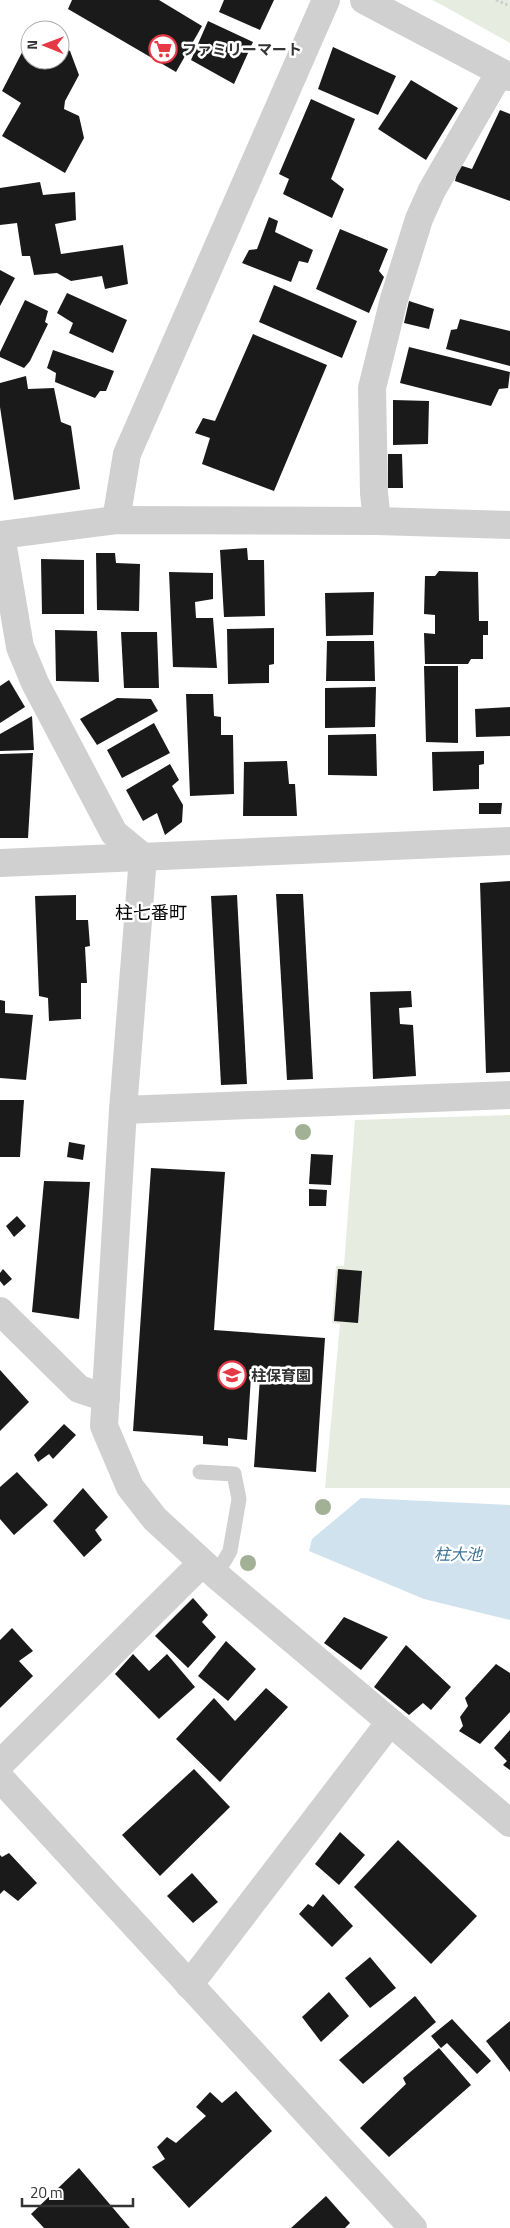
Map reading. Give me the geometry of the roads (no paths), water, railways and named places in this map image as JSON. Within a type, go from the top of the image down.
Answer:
[{"type":"street","points":[[116,520],[127,454],[326,0]]},
{"type":"street","points":[[364,0],[505,74],[432,190],[419,219],[394,299],[372,388],[374,494],[377,521]]},
{"type":"street","points":[[143,857],[114,833],[35,683],[20,646],[1,535],[116,520],[377,521],[510,525]]},
{"type":"street","points":[[0,863],[510,842]]},
{"type":"street","points":[[143,857],[123,1110],[104,1426],[130,1487],[155,1519],[209,1569],[510,1823]]},
{"type":"street","points":[[123,1110],[510,1095]]},
{"type":"street","points":[[0,1311],[79,1388],[106,1398]]},
{"type":"street","points":[[0,1764],[209,1569]]},
{"type":"street","points":[[189,1984],[390,1722]]},
{"type":"street","points":[[0,1778],[412,2228]]},
{"type":"lane","points":[[200,1472],[234,1474],[239,1499],[230,1551],[209,1569]]},
{"type":"water","name":"柱大池","points":[[361,1498],[510,1505],[510,1620],[424,1599],[309,1551],[312,1539]]},
{"type":"place","name":"ファミリーマート","points":[[163,49]]},
{"type":"place","name":"柱保育園","points":[[232,1375]]},
{"type":"district","name":"柱七番町","points":[[151,912]]}]
